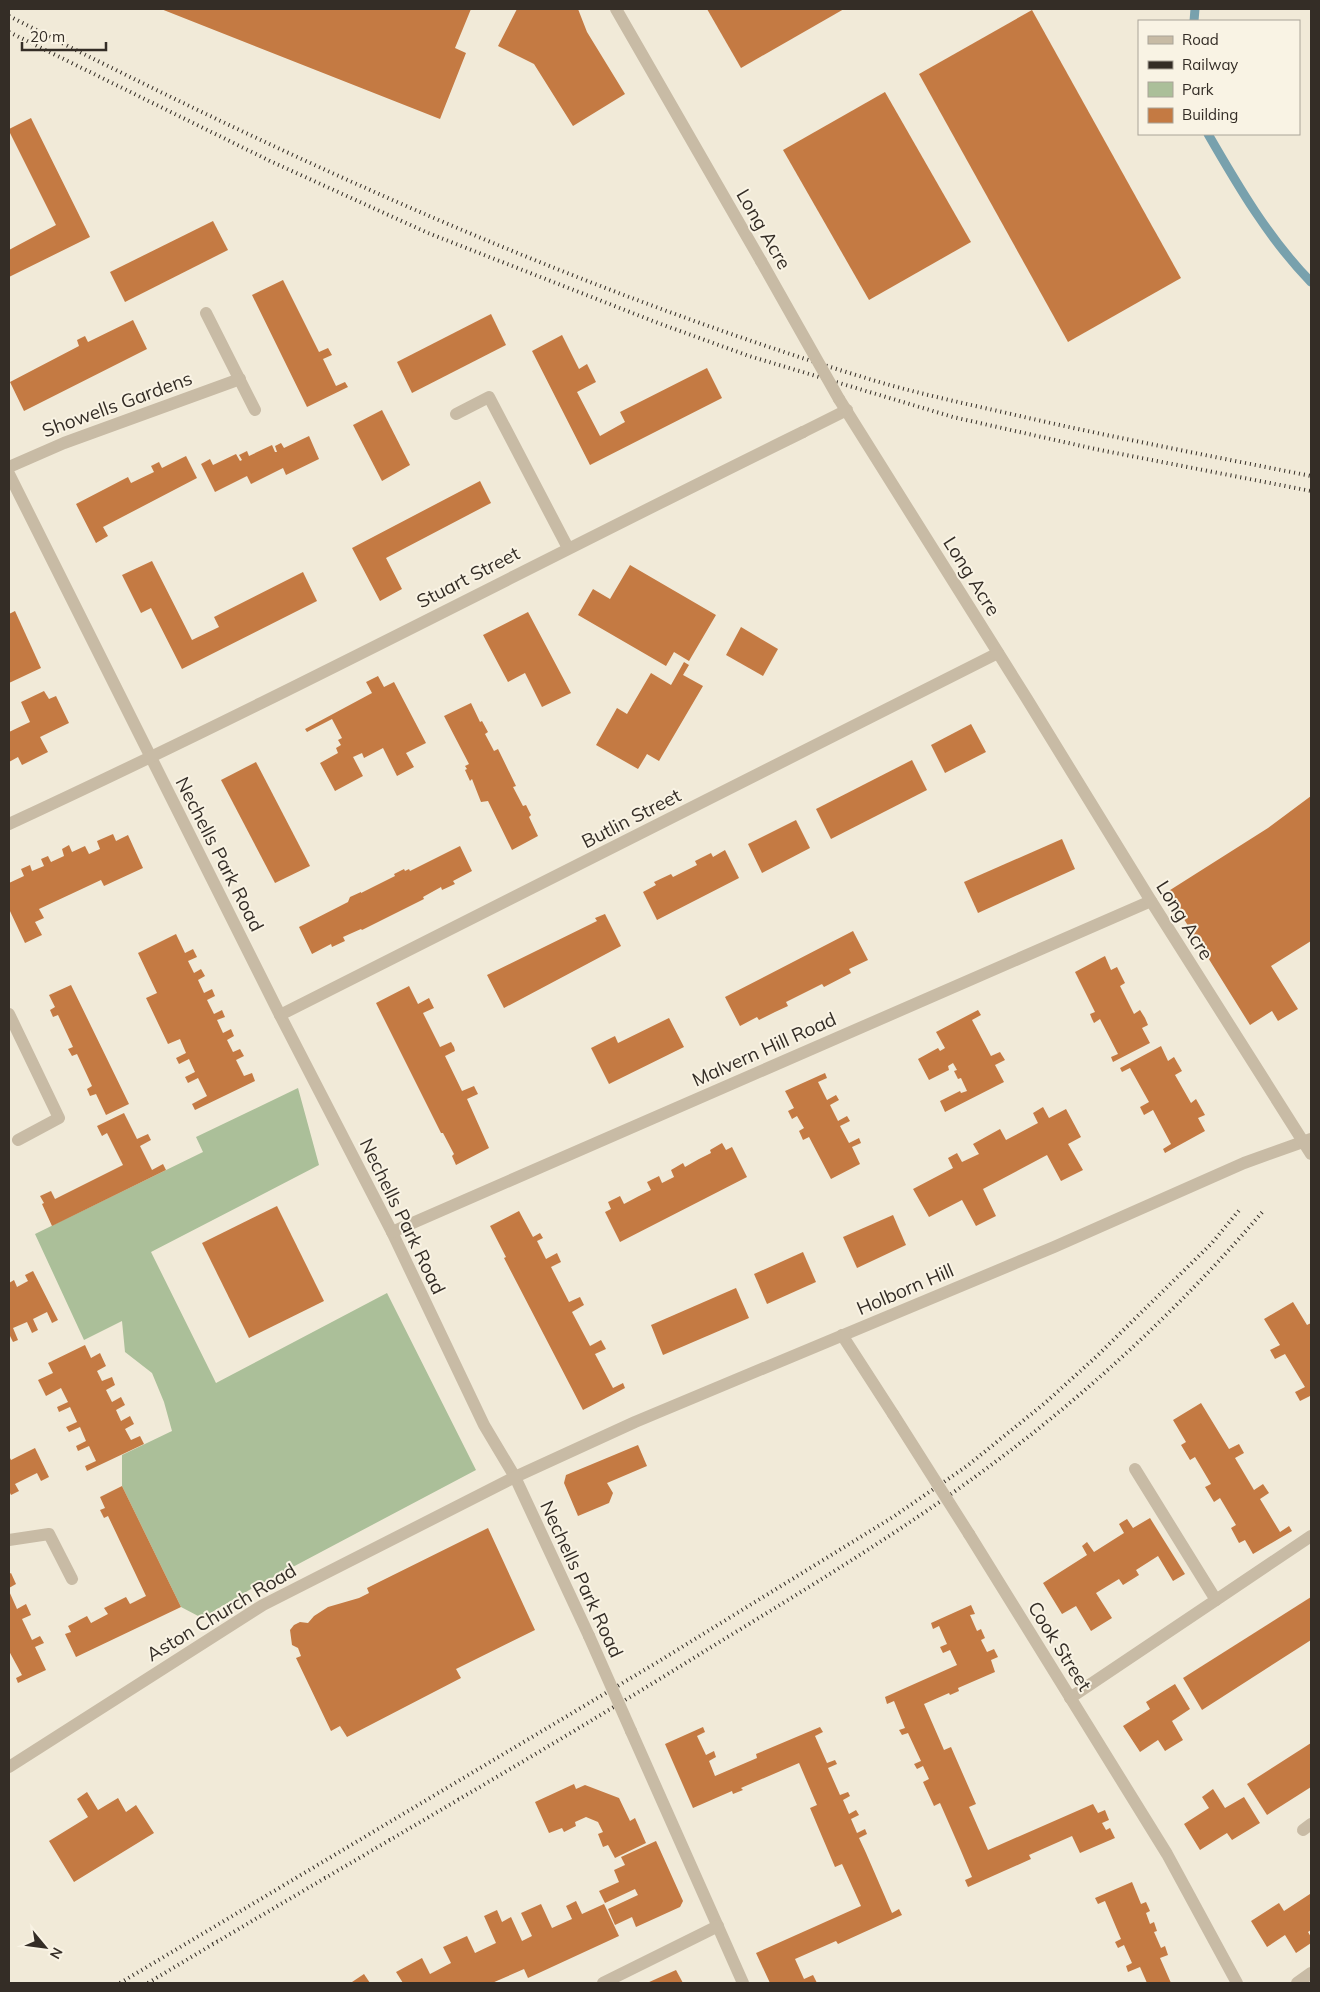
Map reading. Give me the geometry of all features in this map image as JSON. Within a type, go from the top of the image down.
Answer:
[{"type":"street","name":"Long Acre","points":[[616,9],[839,399],[1151,901],[1308,1141],[1311,1154]]},
{"type":"street","points":[[206,313],[255,410]]},
{"type":"street","name":"Showells Gardens","points":[[9,467],[64,442],[240,379]]},
{"type":"street","points":[[456,414],[489,397],[568,548]]},
{"type":"street","name":"Stuart Street","points":[[9,824],[150,758],[846,410]]},
{"type":"street","name":"Nechells Park Road","points":[[9,474],[150,758],[392,1232],[484,1425],[514,1478],[589,1636],[743,1983]]},
{"type":"street","name":"Butlin Street","points":[[280,1015],[998,654]]},
{"type":"street","name":"Malvern Hill Road","points":[[392,1232],[1151,901]]},
{"type":"street","points":[[9,1014],[59,1118],[18,1140]]},
{"type":"street","name":"Holborn Hill","points":[[514,1478],[635,1422],[1054,1247],[1244,1163],[1308,1141]]},
{"type":"street","name":"Cook Street","points":[[842,1335],[1168,1854],[1237,1983]]},
{"type":"street","points":[[1135,1469],[1216,1600]]},
{"type":"street","name":"Aston Church Road","points":[[9,1766],[264,1604],[514,1478]]},
{"type":"street","points":[[9,1540],[49,1534],[72,1579]]},
{"type":"street","points":[[1070,1698],[1311,1536]]},
{"type":"street","points":[[603,1983],[718,1926]]},
{"type":"street","points":[[1298,1983],[1311,1974]]},
{"type":"green space","points":[[298,1088],[319,1165],[151,1252],[216,1383],[387,1293],[476,1470],[251,1589],[202,1618],[181,1607],[122,1486],[122,1455],[172,1431],[164,1402],[152,1373],[125,1352],[122,1321],[84,1340],[35,1234],[203,1152],[196,1137]]},
{"type":"building","points":[[161,9],[471,9],[455,48],[466,53],[440,119]]},
{"type":"building","points":[[517,9],[578,9],[587,32],[625,94],[573,126],[534,64],[498,46]]},
{"type":"building","points":[[707,9],[844,9],[741,68]]},
{"type":"building","points":[[1032,10],[1181,278],[1068,342],[919,74]]},
{"type":"building","points":[[885,92],[971,242],[869,300],[783,150]]},
{"type":"building","points":[[31,118],[90,237],[9,277],[9,250],[56,225],[9,131],[9,129]]},
{"type":"building","points":[[213,221],[228,250],[125,302],[110,272]]},
{"type":"building","points":[[283,280],[319,352],[328,348],[332,355],[323,359],[336,386],[345,382],[348,387],[307,407],[252,295]]},
{"type":"building","points":[[491,314],[506,345],[412,393],[397,362]]},
{"type":"building","points":[[133,320],[147,349],[24,411],[10,382],[79,346],[77,340],[85,336],[88,342]]},
{"type":"building","points":[[562,335],[579,369],[587,364],[596,382],[577,392],[600,436],[625,422],[620,412],[707,368],[722,398],[590,465],[532,351]]},
{"type":"building","points":[[382,410],[410,465],[382,481],[353,425]]},
{"type":"building","points":[[309,436],[319,459],[286,475],[283,468],[251,484],[247,476],[215,492],[201,464],[210,459],[213,465],[236,454],[240,461],[242,460],[239,455],[247,451],[249,456],[272,445],[275,452],[277,452],[275,446],[281,443],[284,448]]},
{"type":"building","points":[[186,456],[197,478],[103,527],[108,536],[96,543],[76,504],[128,477],[131,483],[154,472],[151,466],[159,462],[162,468]]},
{"type":"building","points":[[480,481],[491,503],[386,558],[402,589],[380,601],[352,548]]},
{"type":"building","points":[[152,561],[192,640],[219,627],[214,617],[303,572],[317,601],[182,669],[151,608],[141,613],[122,575]]},
{"type":"building","points":[[630,565],[716,615],[689,661],[674,652],[666,666],[578,615],[593,589],[610,599]]},
{"type":"building","points":[[15,611],[41,668],[9,683],[9,614]]},
{"type":"building","points":[[528,612],[571,693],[542,707],[525,673],[508,682],[483,635]]},
{"type":"building","points":[[741,627],[778,649],[763,676],[726,655]]},
{"type":"building","points":[[684,662],[689,665],[683,675],[703,686],[659,761],[647,754],[638,769],[596,745],[617,708],[627,714],[651,673],[671,685]]},
{"type":"building","points":[[378,676],[384,687],[394,682],[426,743],[406,753],[414,767],[397,776],[383,748],[364,758],[362,753],[353,757],[363,776],[335,791],[320,763],[338,753],[336,748],[341,745],[338,740],[342,738],[332,719],[307,732],[305,729],[372,693],[366,682]]},
{"type":"building","points":[[44,691],[49,699],[56,696],[69,723],[40,737],[48,752],[22,765],[18,757],[9,762],[9,732],[30,722],[21,702]]},
{"type":"building","points":[[471,703],[480,722],[482,721],[488,732],[485,734],[494,751],[498,749],[516,786],[513,787],[523,806],[526,805],[531,815],[529,817],[538,836],[512,850],[488,801],[481,802],[472,779],[470,781],[465,770],[467,769],[465,766],[469,764],[444,716]]},
{"type":"building","points":[[971,724],[986,752],[945,773],[931,745]]},
{"type":"building","points":[[912,760],[927,790],[831,839],[816,809]]},
{"type":"building","points":[[256,762],[310,866],[275,883],[221,780]]},
{"type":"building","points":[[1311,796],[1311,941],[1271,966],[1298,1009],[1278,1021],[1272,1011],[1250,1025],[1167,892],[1268,828]]},
{"type":"building","points":[[796,820],[810,848],[762,873],[748,844]]},
{"type":"building","points":[[113,834],[116,841],[128,835],[143,868],[104,886],[101,880],[39,909],[44,918],[35,922],[42,935],[25,943],[9,909],[9,883],[24,876],[21,869],[30,865],[32,871],[44,866],[41,859],[48,856],[51,862],[64,856],[62,849],[69,845],[72,852],[85,846],[89,854],[100,849],[97,841]]},
{"type":"building","points":[[1062,839],[1075,869],[978,913],[964,882]]},
{"type":"building","points":[[460,846],[472,871],[453,881],[455,884],[442,890],[441,887],[423,897],[424,899],[362,930],[343,937],[345,941],[332,947],[331,944],[312,954],[299,927],[348,902],[350,897],[395,876],[394,874],[404,869],[405,871],[409,869],[410,871]]},
{"type":"building","points":[[725,850],[739,878],[657,920],[643,892],[656,885],[654,882],[671,874],[673,877],[697,865],[695,861],[711,853],[713,857]]},
{"type":"building","points":[[605,914],[621,946],[504,1008],[487,975],[597,921],[595,918]]},
{"type":"building","points":[[853,931],[868,960],[849,969],[851,973],[824,987],[822,984],[786,1002],[788,1006],[759,1020],[757,1017],[740,1026],[725,997]]},
{"type":"building","points":[[176,934],[185,953],[193,949],[197,957],[188,961],[194,973],[201,969],[205,976],[198,980],[204,993],[212,989],[215,996],[207,1000],[214,1014],[222,1010],[225,1017],[217,1020],[223,1033],[231,1029],[234,1036],[227,1040],[233,1052],[240,1049],[244,1056],[236,1060],[244,1076],[252,1073],[255,1081],[195,1110],[192,1104],[207,1096],[198,1078],[188,1083],[185,1077],[195,1072],[189,1059],[179,1064],[176,1058],[186,1053],[180,1039],[168,1044],[146,998],[157,993],[138,953]]},
{"type":"building","points":[[1105,956],[1111,970],[1117,967],[1125,983],[1120,986],[1134,1014],[1140,1010],[1145,1018],[1148,1025],[1142,1028],[1150,1043],[1113,1062],[1111,1057],[1118,1054],[1100,1019],[1094,1023],[1090,1014],[1095,1012],[1075,972]]},
{"type":"building","points":[[71,985],[129,1104],[106,1115],[96,1094],[90,1096],[87,1089],[92,1086],[77,1054],[72,1056],[68,1049],[73,1047],[58,1015],[53,1017],[50,1010],[55,1007],[49,995]]},
{"type":"building","points":[[409,986],[418,1004],[429,998],[434,1008],[423,1013],[440,1047],[451,1042],[454,1047],[455,1051],[445,1056],[462,1091],[474,1086],[478,1094],[467,1099],[489,1148],[456,1165],[452,1156],[454,1154],[443,1133],[441,1133],[376,1003]]},
{"type":"building","points":[[978,1010],[981,1015],[972,1020],[991,1056],[1000,1052],[1005,1060],[995,1065],[1004,1082],[945,1112],[940,1101],[960,1091],[961,1093],[967,1091],[961,1078],[958,1079],[954,1071],[957,1070],[953,1063],[948,1066],[949,1070],[929,1080],[918,1059],[938,1048],[940,1051],[945,1048],[936,1032]]},
{"type":"building","points":[[669,1018],[684,1047],[609,1084],[591,1048],[615,1036],[618,1043]]},
{"type":"building","points":[[1161,1046],[1168,1061],[1174,1057],[1182,1071],[1175,1075],[1191,1103],[1196,1099],[1205,1115],[1198,1118],[1205,1131],[1165,1153],[1163,1149],[1171,1144],[1153,1110],[1144,1115],[1140,1107],[1149,1102],[1130,1068],[1122,1072],[1120,1068]]},
{"type":"building","points":[[825,1073],[827,1078],[818,1082],[827,1100],[836,1095],[839,1100],[830,1105],[838,1121],[847,1116],[850,1121],[840,1126],[849,1143],[859,1138],[861,1143],[852,1147],[860,1164],[831,1179],[809,1137],[803,1140],[799,1131],[804,1128],[797,1116],[792,1119],[788,1111],[794,1108],[785,1091]]},
{"type":"building","points":[[1043,1107],[1049,1118],[1066,1109],[1081,1137],[1068,1144],[1083,1170],[1061,1181],[1047,1155],[983,1189],[996,1216],[976,1226],[962,1200],[929,1217],[913,1189],[953,1168],[948,1158],[957,1153],[962,1162],[979,1154],[973,1144],[1000,1129],[1006,1140],[1038,1123],[1033,1113]]},
{"type":"building","points":[[124,1113],[137,1139],[148,1134],[151,1140],[140,1146],[152,1170],[163,1164],[166,1170],[52,1226],[40,1196],[51,1191],[55,1199],[123,1165],[107,1133],[102,1136],[97,1126]]},
{"type":"building","points":[[722,1143],[726,1150],[732,1147],[747,1177],[620,1242],[605,1212],[611,1209],[608,1202],[620,1196],[624,1204],[651,1190],[647,1182],[659,1176],[662,1183],[674,1177],[671,1170],[683,1163],[685,1167],[711,1153],[710,1150]]},
{"type":"building","points":[[277,1206],[324,1301],[249,1338],[202,1243]]},
{"type":"building","points":[[519,1211],[533,1237],[540,1233],[543,1238],[537,1241],[546,1259],[557,1253],[561,1262],[551,1267],[569,1302],[580,1297],[584,1305],[572,1312],[590,1346],[601,1340],[606,1349],[595,1354],[613,1388],[623,1383],[625,1388],[583,1410],[504,1258],[506,1257],[490,1226]]},
{"type":"building","points":[[893,1215],[906,1245],[857,1268],[843,1237]]},
{"type":"building","points":[[803,1252],[816,1282],[767,1304],[754,1274]]},
{"type":"building","points":[[33,1271],[58,1320],[52,1323],[47,1312],[33,1319],[38,1330],[32,1333],[27,1322],[13,1328],[18,1340],[13,1342],[9,1334],[9,1283],[14,1280],[17,1287],[28,1281],[25,1275]]},
{"type":"building","points":[[736,1288],[749,1318],[663,1355],[651,1325]]},
{"type":"building","points":[[1293,1302],[1307,1325],[1311,1323],[1311,1398],[1310,1396],[1300,1401],[1295,1392],[1305,1387],[1285,1354],[1275,1359],[1270,1350],[1280,1345],[1264,1319]]},
{"type":"building","points":[[85,1345],[91,1358],[100,1353],[106,1366],[97,1371],[102,1381],[112,1377],[115,1385],[106,1390],[112,1402],[121,1397],[125,1405],[116,1410],[121,1421],[130,1416],[134,1424],[125,1429],[131,1440],[140,1436],[144,1444],[87,1471],[85,1466],[96,1461],[89,1446],[78,1451],[76,1446],[86,1441],[80,1427],[69,1432],[66,1427],[77,1422],[70,1407],[59,1412],[57,1407],[68,1402],[61,1388],[46,1396],[38,1380],[53,1373],[48,1363]]},
{"type":"building","points":[[1201,1403],[1229,1449],[1239,1444],[1244,1453],[1235,1458],[1254,1490],[1263,1484],[1269,1493],[1260,1499],[1280,1532],[1289,1526],[1292,1531],[1253,1554],[1245,1540],[1239,1543],[1231,1528],[1236,1525],[1220,1498],[1214,1502],[1205,1487],[1211,1484],[1195,1457],[1190,1460],[1181,1445],[1186,1442],[1173,1420]]},
{"type":"building","points":[[638,1445],[647,1466],[607,1483],[613,1493],[609,1503],[578,1516],[564,1483],[566,1475]]},
{"type":"building","points":[[35,1448],[49,1477],[41,1481],[37,1473],[15,1484],[19,1491],[11,1495],[9,1491],[9,1456],[11,1460]]},
{"type":"building","points":[[122,1486],[181,1607],[76,1657],[65,1634],[71,1632],[68,1626],[87,1616],[91,1623],[108,1614],[104,1608],[126,1597],[130,1604],[146,1596],[108,1516],[104,1518],[100,1510],[105,1508],[100,1497]]},
{"type":"building","points":[[1150,1518],[1185,1574],[1173,1581],[1158,1556],[1136,1570],[1139,1575],[1123,1585],[1119,1579],[1096,1593],[1112,1618],[1091,1631],[1076,1606],[1062,1614],[1043,1583],[1087,1555],[1082,1546],[1087,1542],[1094,1552],[1124,1533],[1119,1524],[1122,1522],[1127,1519],[1133,1528]]},
{"type":"building","points":[[488,1528],[535,1630],[456,1669],[461,1678],[347,1737],[340,1726],[331,1731],[296,1658],[301,1656],[298,1648],[292,1645],[290,1630],[300,1622],[308,1623],[314,1616],[328,1607],[359,1598],[369,1593],[367,1588]]},
{"type":"building","points":[[11,1573],[16,1584],[9,1588],[9,1574]]},
{"type":"building","points":[[9,1591],[17,1609],[26,1604],[31,1615],[22,1619],[32,1640],[40,1636],[44,1643],[35,1647],[46,1670],[18,1683],[16,1678],[22,1675],[9,1651]]},
{"type":"building","points":[[1311,1597],[1311,1640],[1202,1710],[1183,1678]]},
{"type":"building","points":[[971,1605],[975,1614],[970,1615],[977,1631],[981,1629],[985,1638],[981,1640],[987,1652],[994,1649],[998,1657],[991,1660],[995,1672],[958,1688],[959,1691],[950,1695],[949,1693],[924,1704],[944,1750],[951,1747],[976,1804],[969,1807],[988,1850],[1093,1804],[1098,1813],[1105,1810],[1109,1820],[1102,1823],[1106,1830],[1110,1828],[1115,1838],[1080,1853],[1072,1836],[1029,1855],[1031,1859],[968,1887],[965,1880],[972,1877],[961,1851],[940,1803],[934,1806],[923,1782],[929,1779],[923,1766],[917,1769],[914,1764],[921,1761],[908,1733],[902,1735],[899,1730],[905,1728],[894,1701],[887,1704],[885,1697],[957,1665],[950,1650],[943,1653],[940,1647],[947,1644],[939,1626],[933,1629],[931,1623]]},
{"type":"building","points":[[1175,1684],[1190,1709],[1172,1721],[1183,1740],[1165,1751],[1158,1740],[1140,1752],[1123,1726],[1150,1709],[1146,1702]]},
{"type":"building","points":[[703,1727],[705,1732],[697,1736],[706,1755],[714,1751],[716,1757],[709,1761],[715,1776],[757,1758],[756,1754],[820,1727],[823,1732],[815,1736],[827,1763],[835,1760],[837,1764],[828,1768],[840,1795],[848,1792],[850,1796],[843,1800],[849,1814],[856,1810],[859,1815],[851,1819],[857,1833],[865,1829],[867,1834],[859,1838],[892,1913],[899,1909],[902,1915],[838,1944],[836,1941],[795,1959],[804,1979],[813,1975],[817,1983],[770,1983],[756,1953],[861,1906],[842,1864],[835,1867],[810,1808],[817,1805],[799,1763],[741,1788],[743,1790],[733,1794],[732,1791],[693,1808],[665,1744]]},
{"type":"building","points":[[1311,1743],[1311,1787],[1267,1815],[1247,1784]]},
{"type":"building","points":[[574,1784],[576,1789],[585,1785],[619,1798],[630,1821],[635,1818],[646,1843],[615,1858],[608,1845],[603,1847],[598,1834],[603,1832],[598,1822],[586,1817],[575,1822],[576,1826],[564,1832],[562,1828],[549,1833],[535,1802]]},
{"type":"building","points":[[1213,1789],[1225,1808],[1244,1797],[1260,1823],[1232,1840],[1227,1833],[1200,1850],[1184,1824],[1209,1808],[1202,1797]]},
{"type":"building","points":[[87,1792],[98,1810],[118,1798],[126,1812],[136,1805],[154,1833],[74,1882],[49,1841],[88,1817],[77,1799]]},
{"type":"building","points":[[656,1841],[683,1901],[680,1907],[636,1927],[632,1917],[615,1925],[608,1909],[638,1895],[635,1889],[605,1903],[599,1891],[619,1882],[614,1870],[625,1865],[621,1857]]},
{"type":"building","points":[[1132,1882],[1141,1904],[1146,1902],[1150,1911],[1146,1913],[1150,1924],[1154,1922],[1157,1931],[1154,1932],[1161,1948],[1165,1946],[1168,1955],[1160,1958],[1171,1983],[1147,1983],[1140,1967],[1128,1972],[1126,1966],[1132,1963],[1124,1945],[1118,1948],[1115,1942],[1121,1939],[1105,1901],[1098,1904],[1095,1898]]},
{"type":"building","points":[[1310,1894],[1311,1930],[1308,1932],[1311,1937],[1311,1943],[1296,1953],[1285,1935],[1267,1947],[1251,1921],[1279,1903],[1284,1911]]},
{"type":"building","points":[[576,1901],[582,1914],[604,1904],[619,1936],[528,1978],[524,1969],[492,1983],[403,1983],[396,1972],[422,1958],[430,1974],[451,1963],[443,1947],[467,1936],[475,1953],[496,1943],[484,1916],[497,1910],[502,1922],[511,1917],[522,1941],[532,1936],[521,1913],[541,1904],[552,1928],[572,1919],[566,1906]]},
{"type":"building","points":[[676,1970],[683,1983],[647,1983]]},
{"type":"building","points":[[364,1974],[370,1983],[352,1982]]},
{"type":"waterway","points":[[1194,20],[1195,9]]},
{"type":"waterway","points":[[1209,135],[1268,230],[1311,282]]},
{"type":"railway","points":[[9,16],[113,69],[324,169],[431,217],[647,304],[758,343],[904,389],[1086,431],[1311,476]]},
{"type":"railway","points":[[9,32],[270,161],[428,233],[658,323],[749,356],[953,417],[1095,449],[1311,491]]},
{"type":"railway","points":[[120,1983],[656,1663],[893,1517],[967,1466],[1045,1403],[1097,1356],[1211,1244],[1241,1208]]},
{"type":"railway","points":[[148,1983],[643,1689],[844,1565],[941,1501],[1012,1450],[1089,1387],[1163,1319],[1232,1247],[1264,1210]]}]
